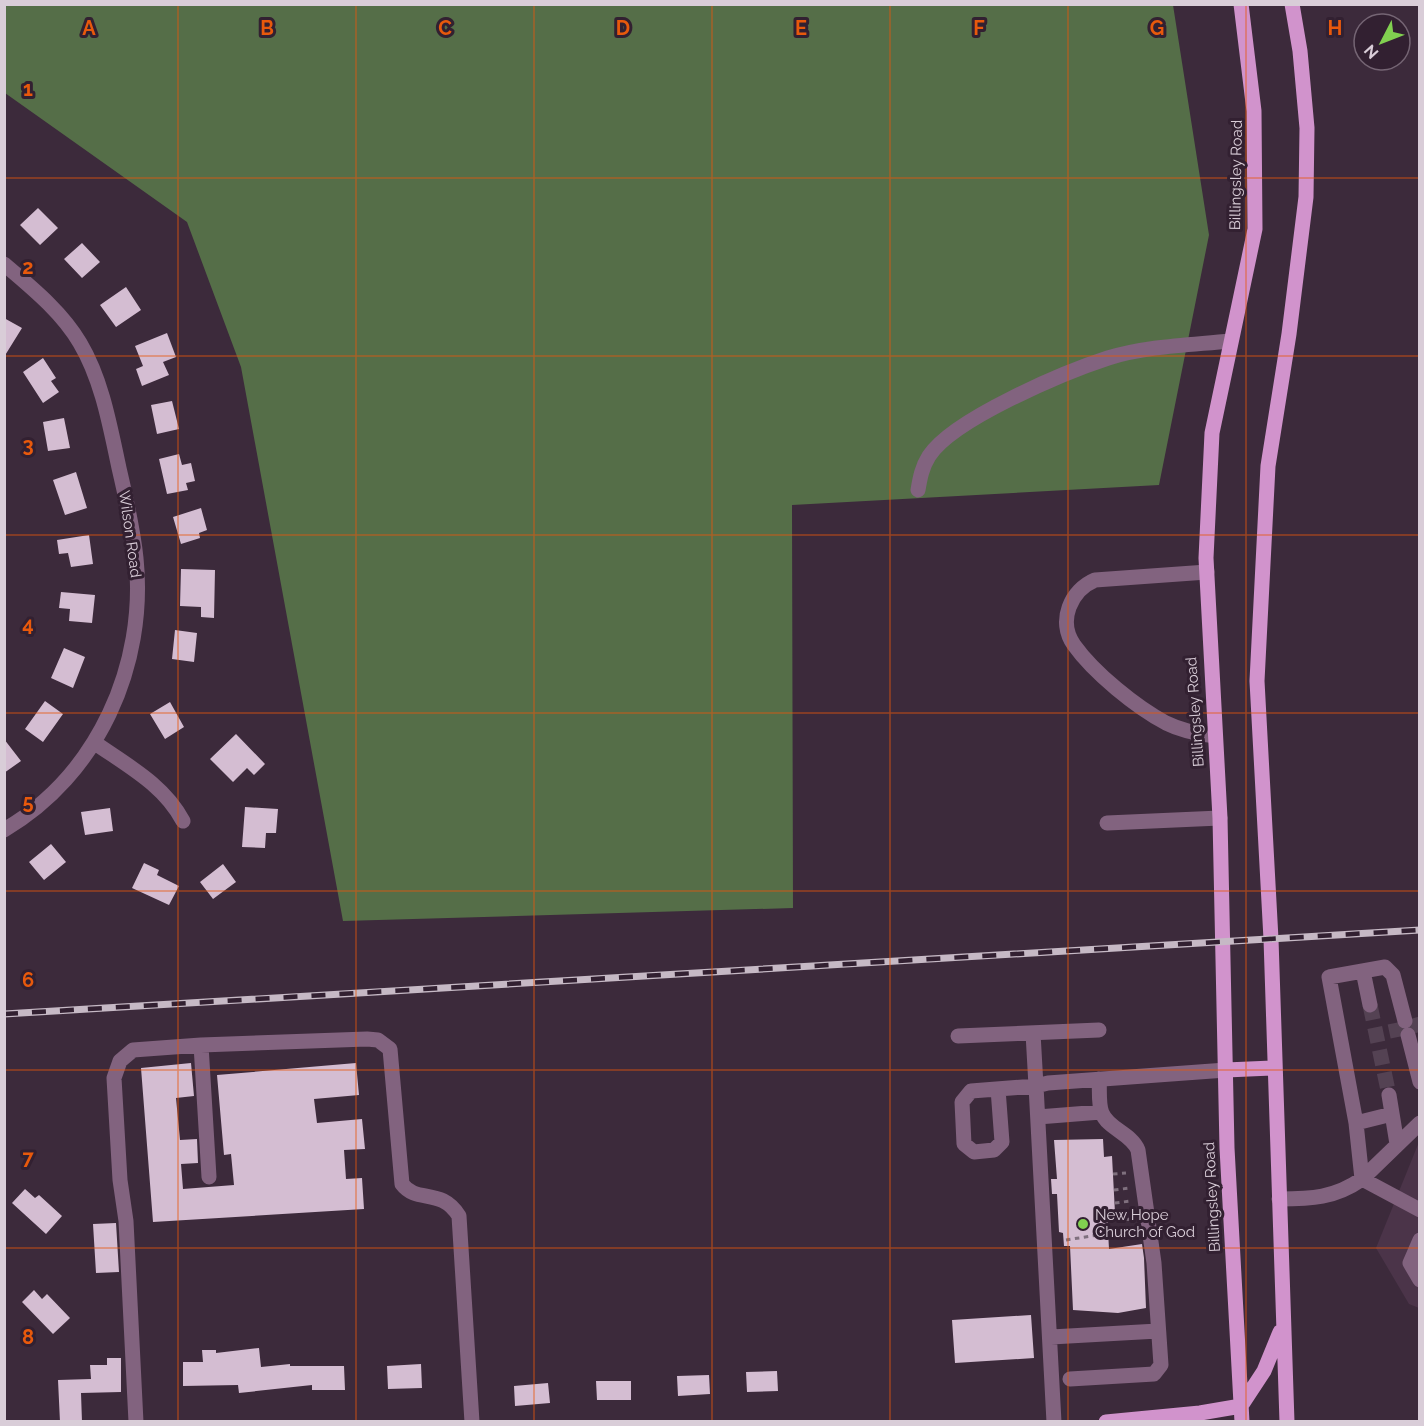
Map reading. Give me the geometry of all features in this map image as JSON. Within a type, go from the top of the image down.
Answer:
[{"type":"main road","name":"Billingsley Road","points":[[1240,4],[1254,111],[1255,229],[1212,432],[1207,572],[1220,818],[1226,1070],[1242,1422]]},
{"type":"main road","points":[[1287,1422],[1271,939],[1257,681],[1268,466],[1289,334],[1305,197],[1307,128],[1300,51],[1292,4]]},
{"type":"main road","points":[[1226,1070],[1274,1068]]},
{"type":"main road","points":[[1106,1422],[1200,1413],[1241,1406],[1277,1346],[1284,1319]]},
{"type":"street","name":"Wilson Road","points":[[4,264],[54,311],[79,340],[88,356],[110,424],[128,506],[136,557],[138,590],[131,649],[125,676],[95,743],[67,779],[39,806],[4,830]]},
{"type":"street","points":[[918,490],[926,462],[946,438],[967,423],[1022,394],[1109,358],[1155,348],[1230,341]]},
{"type":"street","points":[[1207,572],[1095,580],[1082,586],[1072,597],[1067,626],[1074,646],[1104,677],[1142,708],[1189,733],[1215,736]]},
{"type":"street","points":[[95,743],[152,782],[169,799],[183,821]]},
{"type":"street","points":[[1107,824],[1220,818]]},
{"type":"street","points":[[1362,1179],[1356,1124],[1329,977],[1385,967],[1393,975],[1419,1082]]},
{"type":"street","points":[[1363,971],[1370,1005]]},
{"type":"street","points":[[958,1036],[1099,1030]]},
{"type":"street","points":[[1033,1033],[1054,1422]]},
{"type":"street","points":[[136,1422],[126,1221],[120,1180],[114,1078],[120,1061],[133,1050],[201,1045],[367,1039],[378,1040],[390,1049],[393,1057],[402,1184],[407,1191],[446,1201],[459,1216],[472,1422]]},
{"type":"street","points":[[201,1045],[209,1177]]},
{"type":"street","points":[[998,1089],[1226,1070]]},
{"type":"street","points":[[1070,1378],[1154,1374],[1161,1365],[1154,1263],[1138,1150],[1130,1138],[1108,1122],[1101,1112],[1099,1079]]},
{"type":"street","points":[[1389,1095],[1397,1144]]},
{"type":"street","points":[[1038,1117],[1101,1112]]},
{"type":"street","points":[[1356,1124],[1392,1114]]},
{"type":"street","points":[[1279,1199],[1308,1199],[1335,1194],[1362,1179],[1419,1123]]},
{"type":"street","points":[[1362,1179],[1419,1210]]},
{"type":"street","points":[[1419,1240],[1410,1263],[1419,1280]]},
{"type":"street","points":[[1051,1337],[1158,1331]]},
{"type":"path","points":[[1066,1240],[1117,1232]]},
{"type":"shaded area","points":[[1419,1142],[1419,1308],[1409,1304],[1376,1248]]},
{"type":"green space","points":[[5,5],[1173,5],[1209,235],[1159,485],[792,505],[793,908],[343,921],[241,367],[187,222],[5,93]]},
{"type":"building","points":[[38,208],[58,228],[40,245],[20,225]]},
{"type":"building","points":[[82,243],[100,262],[82,278],[64,259]]},
{"type":"building","points":[[126,287],[141,310],[116,327],[100,305]]},
{"type":"building","points":[[4,318],[22,328],[4,357]]},
{"type":"building","points":[[167,333],[176,357],[163,362],[169,375],[142,386],[136,369],[143,366],[135,346]]},
{"type":"building","points":[[43,358],[56,378],[51,381],[59,392],[43,403],[23,372]]},
{"type":"building","points":[[172,401],[179,429],[157,434],[151,405]]},
{"type":"building","points":[[64,418],[70,448],[48,451],[43,422]]},
{"type":"building","points":[[179,454],[182,465],[191,463],[195,481],[186,483],[188,490],[167,494],[159,459]]},
{"type":"building","points":[[76,472],[87,508],[65,515],[53,480]]},
{"type":"building","points":[[201,508],[207,530],[199,533],[200,538],[181,544],[173,517]]},
{"type":"building","points":[[89,535],[93,564],[71,567],[68,553],[59,554],[57,540]]},
{"type":"building","points":[[181,569],[215,570],[214,618],[201,617],[201,607],[180,606]]},
{"type":"building","points":[[61,592],[95,595],[92,623],[69,621],[70,609],[59,608]]},
{"type":"building","points":[[175,630],[197,633],[194,662],[172,659]]},
{"type":"building","points":[[64,648],[85,657],[73,688],[51,678]]},
{"type":"building","points":[[45,701],[63,714],[43,742],[25,729]]},
{"type":"building","points":[[170,702],[184,727],[165,739],[150,714]]},
{"type":"building","points":[[236,734],[265,764],[254,775],[247,768],[233,782],[210,759]]},
{"type":"building","points":[[4,739],[21,761],[4,773]]},
{"type":"building","points":[[245,807],[278,809],[276,833],[266,833],[265,848],[242,847]]},
{"type":"building","points":[[110,808],[113,831],[85,835],[81,812]]},
{"type":"building","points":[[51,844],[66,862],[44,880],[29,862]]},
{"type":"building","points":[[144,863],[159,870],[157,875],[179,886],[169,905],[132,888]]},
{"type":"building","points":[[223,864],[236,882],[213,899],[200,882]]},
{"type":"building","points":[[191,1063],[194,1096],[176,1098],[180,1140],[197,1139],[198,1163],[181,1164],[183,1189],[234,1185],[231,1154],[224,1155],[217,1075],[356,1063],[359,1095],[314,1099],[317,1123],[362,1119],[365,1149],[344,1150],[346,1179],[362,1178],[364,1209],[153,1222],[141,1068]]},
{"type":"building","name":"New Hope Church of God","points":[[1103,1139],[1104,1157],[1112,1156],[1115,1213],[1107,1213],[1109,1249],[1142,1244],[1144,1258],[1146,1308],[1118,1313],[1073,1310],[1070,1246],[1064,1246],[1063,1233],[1059,1232],[1057,1194],[1052,1194],[1051,1179],[1057,1179],[1054,1140]]},
{"type":"building","points":[[25,1189],[35,1198],[39,1195],[62,1216],[46,1234],[12,1203]]},
{"type":"building","points":[[116,1223],[119,1272],[96,1273],[93,1224]]},
{"type":"building","points":[[34,1290],[42,1299],[47,1294],[70,1318],[53,1334],[22,1302]]},
{"type":"building","points":[[1031,1315],[1034,1358],[955,1363],[952,1320]]},
{"type":"building","points":[[259,1348],[261,1367],[290,1364],[290,1366],[344,1366],[345,1390],[312,1390],[312,1385],[239,1393],[238,1385],[183,1386],[183,1362],[203,1362],[202,1350],[216,1350],[216,1353]]},
{"type":"building","points":[[107,1358],[121,1358],[121,1392],[81,1393],[82,1422],[60,1422],[58,1380],[91,1379],[90,1365],[107,1365]]},
{"type":"building","points":[[421,1364],[422,1388],[388,1389],[387,1366]]},
{"type":"building","points":[[777,1371],[778,1391],[747,1392],[746,1372]]},
{"type":"building","points":[[709,1375],[710,1394],[678,1396],[677,1376]]},
{"type":"building","points":[[596,1381],[631,1381],[631,1400],[597,1400]]},
{"type":"building","points":[[548,1383],[550,1403],[515,1406],[514,1386]]},
{"type":"tunnel","points":[[1370,1005],[1389,1095]]},
{"type":"tunnel","points":[[1414,1018],[1418,1033]]},
{"type":"tunnel","points":[[1395,1023],[1398,1037]]},
{"type":"railway","points":[[4,1014],[1420,930]]},
{"type":"place","name":"New Hope Church of God","points":[[1083,1224]]}]
